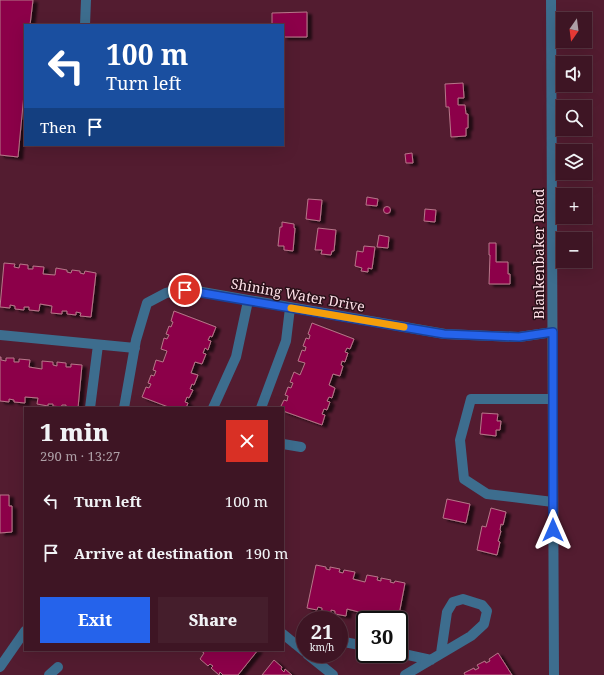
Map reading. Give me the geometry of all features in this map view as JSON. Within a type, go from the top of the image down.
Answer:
[{"type":"street","points":[[85,24],[86,0]]},
{"type":"street","name":"Blankenbaker Road","points":[[552,0],[554,675]]},
{"type":"street","name":"Shining Water Drive","points":[[124,407],[135,348],[147,304],[166,293],[185,290],[444,334],[519,337],[553,332]]},
{"type":"street","points":[[213,407],[236,357],[248,301]]},
{"type":"street","points":[[261,407],[286,341],[290,308]]},
{"type":"street","points":[[0,335],[135,348]]},
{"type":"street","points":[[90,407],[98,345]]},
{"type":"street","points":[[553,399],[471,399],[460,440],[464,479],[487,494],[553,502]]},
{"type":"street","points":[[284,444],[301,447]]},
{"type":"street","points":[[405,675],[471,636],[484,624],[487,611],[482,605],[463,599],[453,602],[447,612],[441,653]]},
{"type":"street","points":[[0,667],[24,632]]},
{"type":"street","points":[[284,635],[295,644]]},
{"type":"street","points":[[408,655],[431,660]]},
{"type":"street","points":[[318,663],[333,675]]},
{"type":"street","points":[[49,675],[58,667]]},
{"type":"building","points":[[0,0],[33,0],[30,24],[24,24],[24,94],[18,157],[0,155]]},
{"type":"building","points":[[307,12],[307,37],[284,37],[284,24],[272,24],[272,13]]},
{"type":"building","points":[[463,83],[464,98],[458,98],[458,105],[465,105],[466,114],[468,114],[468,128],[466,128],[466,136],[451,137],[449,107],[446,107],[445,84]]},
{"type":"building","points":[[412,153],[413,163],[406,163],[405,154]]},
{"type":"building","points":[[367,197],[378,199],[377,206],[366,205]]},
{"type":"building","points":[[308,199],[322,200],[320,221],[306,219]]},
{"type":"building","points":[[387,207],[390,210],[387,213],[384,210]]},
{"type":"building","points":[[425,209],[436,210],[435,222],[424,221]]},
{"type":"building","points":[[282,222],[294,224],[293,251],[284,250],[284,246],[278,246]]},
{"type":"building","points":[[318,228],[336,230],[334,251],[332,251],[331,255],[321,254],[322,250],[315,250]]},
{"type":"building","points":[[379,235],[389,237],[388,248],[377,247]]},
{"type":"building","points":[[489,243],[496,243],[496,262],[508,262],[510,284],[489,284]]},
{"type":"building","points":[[364,246],[375,247],[372,269],[368,268],[368,272],[361,271],[362,268],[355,266],[357,251],[363,252]]},
{"type":"building","points":[[4,263],[15,264],[14,267],[19,268],[20,264],[28,265],[28,269],[33,269],[33,266],[44,267],[43,274],[55,275],[56,268],[67,270],[67,272],[71,273],[72,270],[80,271],[80,273],[84,274],[85,271],[96,273],[91,317],[80,316],[81,313],[76,312],[76,315],[67,314],[67,311],[62,311],[62,314],[51,313],[52,306],[40,304],[39,311],[29,310],[29,307],[24,307],[24,310],[15,309],[15,306],[10,305],[10,308],[0,307]]},
{"type":"building","points":[[174,311],[216,327],[212,337],[210,336],[208,340],[211,341],[208,350],[205,348],[203,353],[206,354],[202,364],[195,362],[191,373],[198,375],[194,385],[192,384],[190,389],[193,390],[185,402],[188,403],[186,407],[168,407],[142,397],[146,387],[149,388],[151,384],[148,383],[151,375],[154,376],[156,371],[153,370],[156,360],[163,362],[167,351],[161,349],[164,338],[167,339],[169,335],[166,334],[169,326],[171,327],[173,322],[171,321]]},
{"type":"building","points":[[312,323],[354,339],[350,349],[347,348],[345,352],[348,353],[345,362],[342,361],[341,365],[343,366],[340,376],[333,374],[329,385],[335,388],[332,398],[329,397],[327,401],[330,402],[327,410],[324,409],[322,414],[325,415],[322,425],[284,411],[284,407],[280,407],[284,400],[287,401],[288,396],[285,395],[288,387],[291,388],[293,383],[290,382],[294,372],[300,375],[305,363],[298,361],[302,350],[305,351],[306,347],[303,346],[306,338],[309,339],[310,335],[308,334]]},
{"type":"building","points":[[0,357],[1,360],[6,361],[6,358],[14,358],[14,362],[19,362],[19,359],[30,360],[29,367],[42,369],[42,361],[53,362],[53,365],[57,366],[57,362],[66,363],[66,367],[71,367],[71,364],[82,365],[78,407],[66,407],[66,405],[62,405],[61,407],[53,406],[53,404],[48,404],[48,406],[37,404],[38,398],[25,397],[25,403],[14,402],[14,400],[9,399],[9,402],[0,401]]},
{"type":"building","points":[[482,413],[498,414],[497,421],[501,421],[500,430],[496,430],[496,436],[480,434]]},
{"type":"building","points":[[0,495],[9,495],[9,506],[12,506],[12,532],[0,533]]},
{"type":"building","points":[[447,499],[470,504],[466,523],[443,518]]},
{"type":"building","points":[[491,508],[506,512],[503,525],[501,524],[501,531],[498,541],[500,542],[497,555],[477,550],[482,526],[486,527]]},
{"type":"building","points":[[316,565],[326,567],[326,569],[330,570],[330,567],[340,569],[339,572],[343,573],[344,570],[355,572],[353,579],[365,582],[367,575],[378,577],[377,580],[381,581],[381,578],[391,580],[390,582],[394,583],[395,581],[405,583],[400,611],[356,611],[347,609],[347,611],[322,611],[322,608],[318,607],[317,610],[307,608]]},
{"type":"building","points":[[201,651],[257,651],[238,675],[223,675],[220,672],[219,675],[211,668],[213,666],[210,664],[208,666],[200,659],[204,653]]},
{"type":"building","points":[[498,653],[512,675],[465,675],[464,673],[474,668],[475,670],[479,668],[477,665],[485,661],[486,663],[490,661],[489,659]]},
{"type":"building","points":[[274,660],[282,667],[281,669],[284,672],[285,669],[292,675],[262,675]]},
{"type":"slow traffic","points":[[291,308],[404,327]]},
{"type":"route","points":[[185,290],[444,334],[519,337],[553,332],[553,530]]}]
